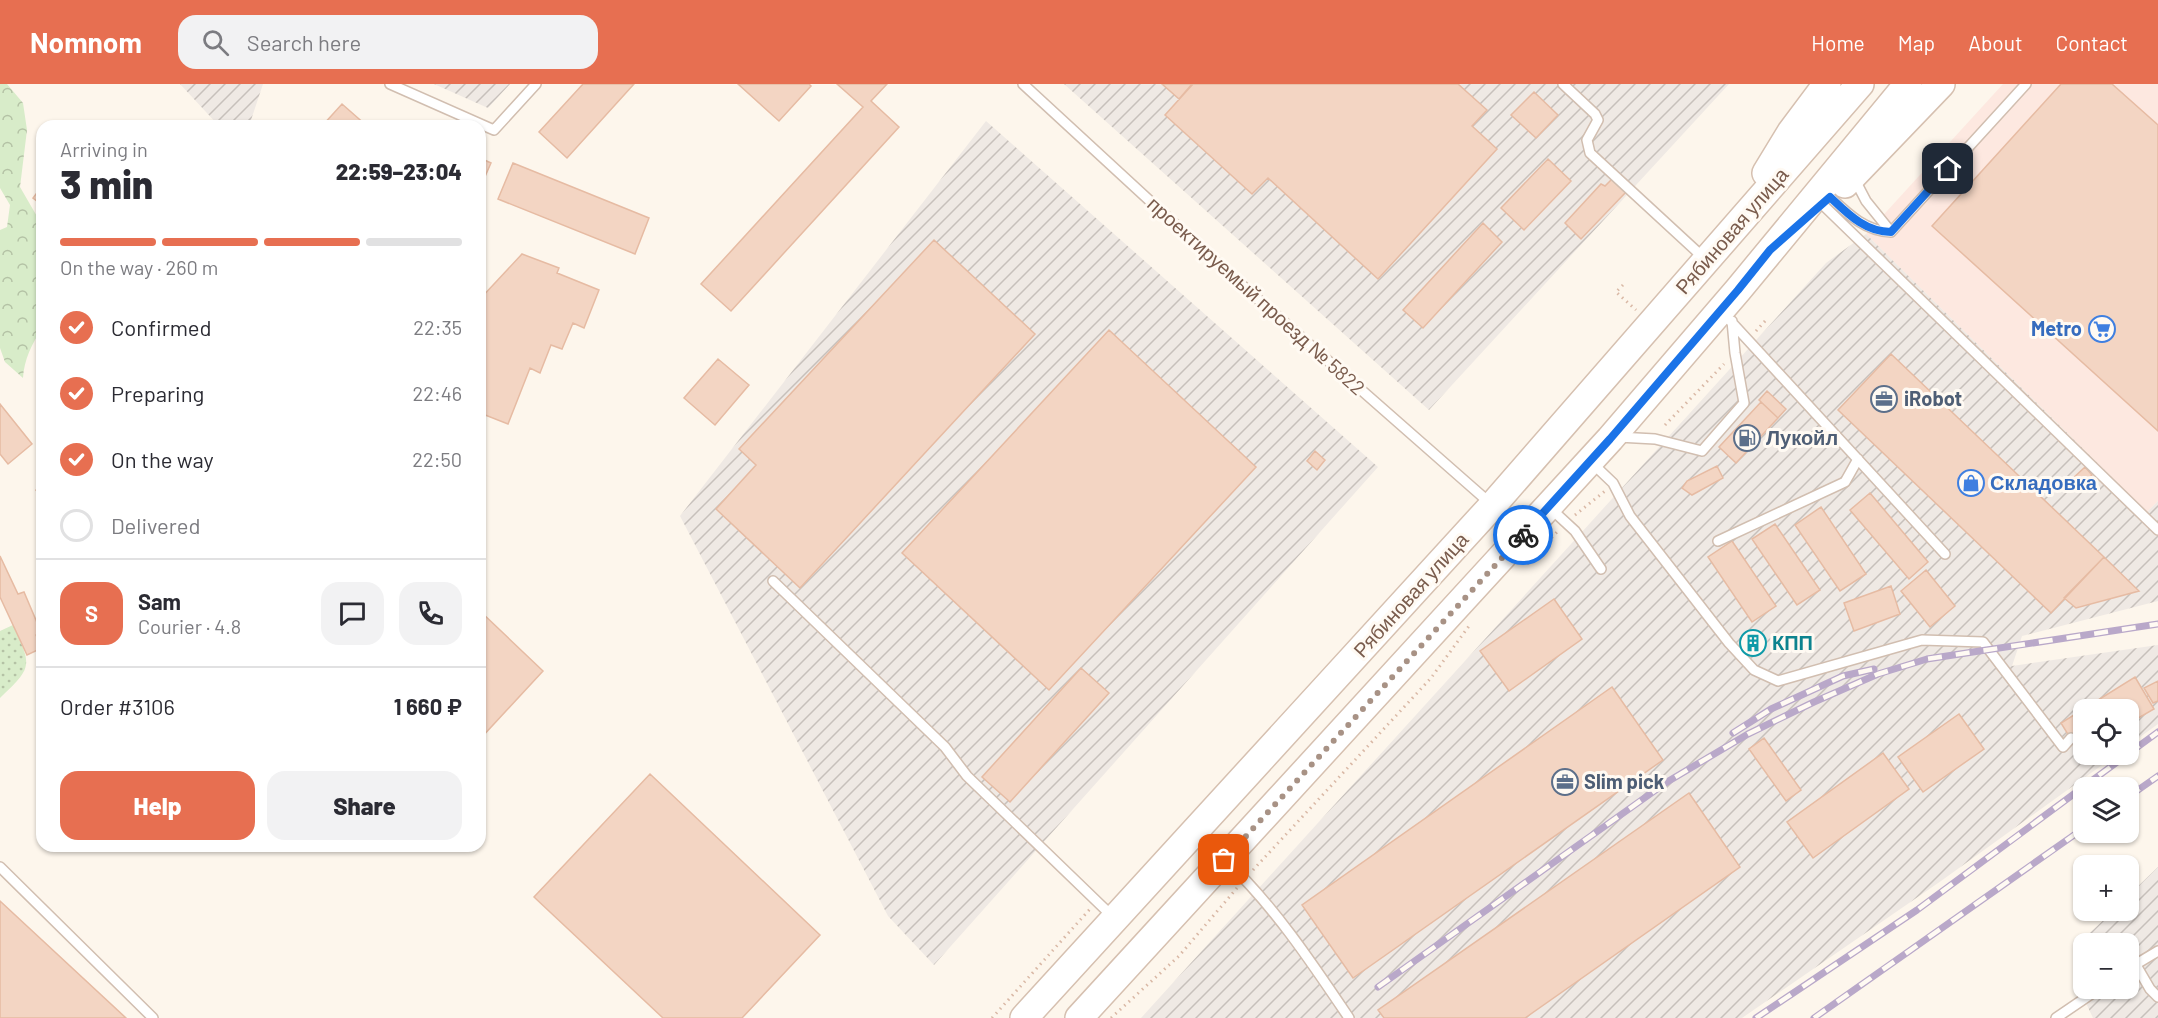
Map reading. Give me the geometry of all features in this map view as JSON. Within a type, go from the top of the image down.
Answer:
[{"type":"main road","points":[[1715,251],[1791,132],[1827,84]]},
{"type":"main road","name":"Рябиновая улица","points":[[1024,1018],[1106,910],[1492,506],[1860,84]]},
{"type":"main road","name":"Рябиновая улица","points":[[1079,1018],[1224,860],[1558,514],[1590,462],[1726,316],[1770,250],[1908,84]]},
{"type":"main road","points":[[1770,250],[1853,177],[1941,84]]},
{"type":"lane","points":[[390,84],[471,120]]},
{"type":"lane","points":[[486,126],[494,130],[536,84]]},
{"type":"lane","name":"проектируемый проезд № 5822","points":[[1023,84],[1227,272],[1492,506]]},
{"type":"lane","points":[[1563,84],[1595,114],[1598,120],[1587,140],[1590,153],[1715,251]]},
{"type":"lane","points":[[1826,201],[1862,224],[1881,232],[1891,232],[2026,84]]},
{"type":"lane","points":[[1853,177],[1859,190],[1891,232]]},
{"type":"lane","points":[[1826,201],[2158,530]]},
{"type":"lane","points":[[1726,316],[1945,554]]},
{"type":"lane","points":[[1610,439],[1622,436],[1654,440],[1702,451],[1744,403],[1726,316]]},
{"type":"lane","points":[[1718,541],[1845,482],[1858,459]]},
{"type":"lane","points":[[1590,462],[1613,483],[1630,516],[1729,643],[1754,670],[1778,681],[1922,639],[1983,642],[2063,747],[2070,738]]},
{"type":"lane","points":[[1558,514],[1575,531],[1601,569]]},
{"type":"lane","points":[[773,581],[945,747],[967,776],[1106,910]]},
{"type":"lane","points":[[1224,860],[1245,878],[1315,968],[1349,1018]]},
{"type":"lane","points":[[0,867],[153,1018]]},
{"type":"lane","points":[[2139,963],[2158,951]]},
{"type":"lane","points":[[2139,976],[2158,997]]},
{"type":"lane","points":[[2056,1018],[2084,999]]},
{"type":"path","points":[[1623,285],[1616,292],[1629,304]]},
{"type":"path","points":[[1748,339],[1766,320]]},
{"type":"path","points":[[1665,425],[1735,353]]},
{"type":"path","points":[[1526,564],[1558,514],[1613,483]]},
{"type":"path","points":[[1111,1018],[1179,957],[1245,878],[1431,678],[1471,624]]},
{"type":"path","points":[[992,1018],[1106,910]]},
{"type":"shaded area","points":[[180,84],[263,84],[251,120],[213,120]]},
{"type":"shaded area","points":[[434,84],[510,84],[488,108]]},
{"type":"shaded area","points":[[1064,84],[1729,84],[1429,410]]},
{"type":"shaded area","points":[[2003,84],[2158,84],[2158,501],[2147,512],[1866,234]]},
{"type":"shaded area","points":[[986,121],[1378,467],[934,965],[888,916],[680,516]]},
{"type":"shaded area","points":[[1866,234],[2147,512],[2158,501],[2158,601],[2022,636],[2012,666],[2158,645],[2158,724],[2139,738],[2139,699],[2073,699],[2073,765],[2102,765],[2085,777],[2073,777],[2073,786],[1941,881],[1742,1018],[1141,1018],[1826,263]]},
{"type":"shaded area","points":[[2158,867],[2158,1018],[2093,1018],[2084,999],[2139,999],[2139,933],[2090,933],[2102,921],[2139,921],[2139,885]]},
{"type":"green space","points":[[0,84],[7,84],[23,103],[27,130],[20,187],[36,215],[36,338],[29,352],[23,378],[5,362],[0,348],[0,230],[7,227],[10,205],[0,188]]},
{"type":"green space","points":[[13,625],[24,649],[26,665],[19,679],[0,698],[0,631]]},
{"type":"building","points":[[583,84],[634,84],[567,158],[539,132]]},
{"type":"building","points":[[738,84],[809,84],[811,86],[779,121]]},
{"type":"building","points":[[837,84],[887,84],[871,101],[899,127],[731,311],[701,284],[863,107]]},
{"type":"building","points":[[1162,84],[1192,84],[1179,99]]},
{"type":"building","points":[[1193,84],[1458,84],[1487,110],[1472,126],[1497,149],[1378,279],[1268,178],[1252,194],[1165,115]]},
{"type":"building","name":"Metro","points":[[2061,84],[2112,84],[2158,125],[2158,431],[1932,226]]},
{"type":"building","points":[[1534,92],[1558,115],[1536,138],[1511,115]]},
{"type":"building","points":[[342,104],[360,120],[327,120]]},
{"type":"building","points":[[1548,159],[1571,181],[1524,230],[1501,208]]},
{"type":"building","points":[[486,161],[491,163],[486,174]]},
{"type":"building","points":[[513,163],[649,218],[635,254],[498,199]]},
{"type":"building","points":[[1612,179],[1626,192],[1581,239],[1565,223],[1601,184],[1605,186]]},
{"type":"building","points":[[1483,223],[1502,242],[1423,328],[1403,310]]},
{"type":"building","points":[[934,240],[1035,334],[800,588],[716,509],[756,465],[739,449]]},
{"type":"building","points":[[522,254],[559,268],[557,273],[599,290],[584,328],[573,323],[562,349],[551,345],[540,373],[530,368],[508,424],[486,415],[486,293]]},
{"type":"building","points":[[1109,330],[1256,467],[1049,690],[902,553]]},
{"type":"building","name":"Складовка","points":[[1891,354],[2104,557],[2051,613],[1838,410]]},
{"type":"building","points":[[718,359],[749,385],[715,425],[684,398]]},
{"type":"building","points":[[1767,391],[1786,409],[1778,418],[1759,400]]},
{"type":"building","points":[[1761,402],[1778,418],[1736,463],[1719,447]]},
{"type":"building","points":[[0,404],[32,444],[8,464],[0,454]]},
{"type":"building","points":[[1315,451],[1325,460],[1317,470],[1307,461]]},
{"type":"building","points":[[1717,466],[1723,478],[1692,495],[1682,488],[1687,481]]},
{"type":"building","points":[[2085,467],[2092,475],[2078,488],[2071,480]]},
{"type":"building","points":[[1870,493],[1928,562],[1909,579],[1850,510]]},
{"type":"building","points":[[1821,507],[1866,574],[1840,591],[1795,525]]},
{"type":"building","points":[[1775,524],[1820,590],[1797,605],[1752,539]]},
{"type":"building","points":[[1732,541],[1776,606],[1752,622],[1708,557]]},
{"type":"building","points":[[0,556],[18,594],[24,592],[36,620],[36,651],[27,655],[0,597]]},
{"type":"building","points":[[2104,557],[2139,591],[2076,608],[2064,598]]},
{"type":"building","points":[[1926,570],[1955,606],[1930,627],[1901,591]]},
{"type":"building","points":[[1891,586],[1900,614],[1854,631],[1844,603]]},
{"type":"building","points":[[1554,599],[1582,639],[1509,691],[1480,651]]},
{"type":"building","points":[[486,617],[543,671],[486,733]]},
{"type":"building","name":"КПП","points":[[1751,637],[1760,646],[1756,650],[1747,641]]},
{"type":"building","points":[[1081,668],[1109,693],[1010,802],[982,777]]},
{"type":"building","points":[[2135,677],[2154,709],[2139,718],[2139,699],[2100,699]]},
{"type":"building","points":[[2158,681],[2158,701],[2153,703],[2144,688]]},
{"type":"building","points":[[1612,687],[1663,760],[1353,978],[1302,905]]},
{"type":"building","points":[[1959,714],[1984,749],[1923,792],[1898,757]]},
{"type":"building","points":[[2073,716],[2073,743],[2061,723]]},
{"type":"building","points":[[1764,738],[1801,790],[1786,801],[1749,749]]},
{"type":"building","points":[[1883,753],[1909,789],[1813,858],[1787,822]]},
{"type":"building","points":[[650,774],[820,935],[742,1018],[663,1018],[534,897]]},
{"type":"building","points":[[1689,793],[1740,867],[1525,1018],[1384,1018],[1378,1010]]},
{"type":"building","points":[[0,901],[126,1018],[0,1018]]},
{"type":"railway","points":[[1378,987],[1667,782],[1748,734],[1814,702],[1878,674],[1927,659],[2158,624]]},
{"type":"railway","points":[[1733,733],[1771,709],[1843,676],[1874,669]]},
{"type":"railway","points":[[2139,746],[2158,732]]},
{"type":"railway","points":[[1756,1018],[1917,910],[2113,765]]},
{"type":"railway","points":[[2139,789],[2158,776]]},
{"type":"railway","points":[[1814,1018],[2073,836]]},
{"type":"way so far","points":[[1224,860],[1523,535]]},
{"type":"place","name":"Metro","points":[[2102,329]]},
{"type":"place","name":"iRobot","points":[[1884,399]]},
{"type":"place","name":"Лукойл","points":[[1747,438]]},
{"type":"place","name":"Складовка","points":[[1971,483]]},
{"type":"place","name":"КПП","points":[[1753,643]]},
{"type":"place","name":"Slim pick","points":[[1565,782]]},
{"type":"route","points":[[1523,535],[1610,439],[1770,250],[1830,197],[1862,224],[1881,232],[1891,232],[1948,169]]}]
